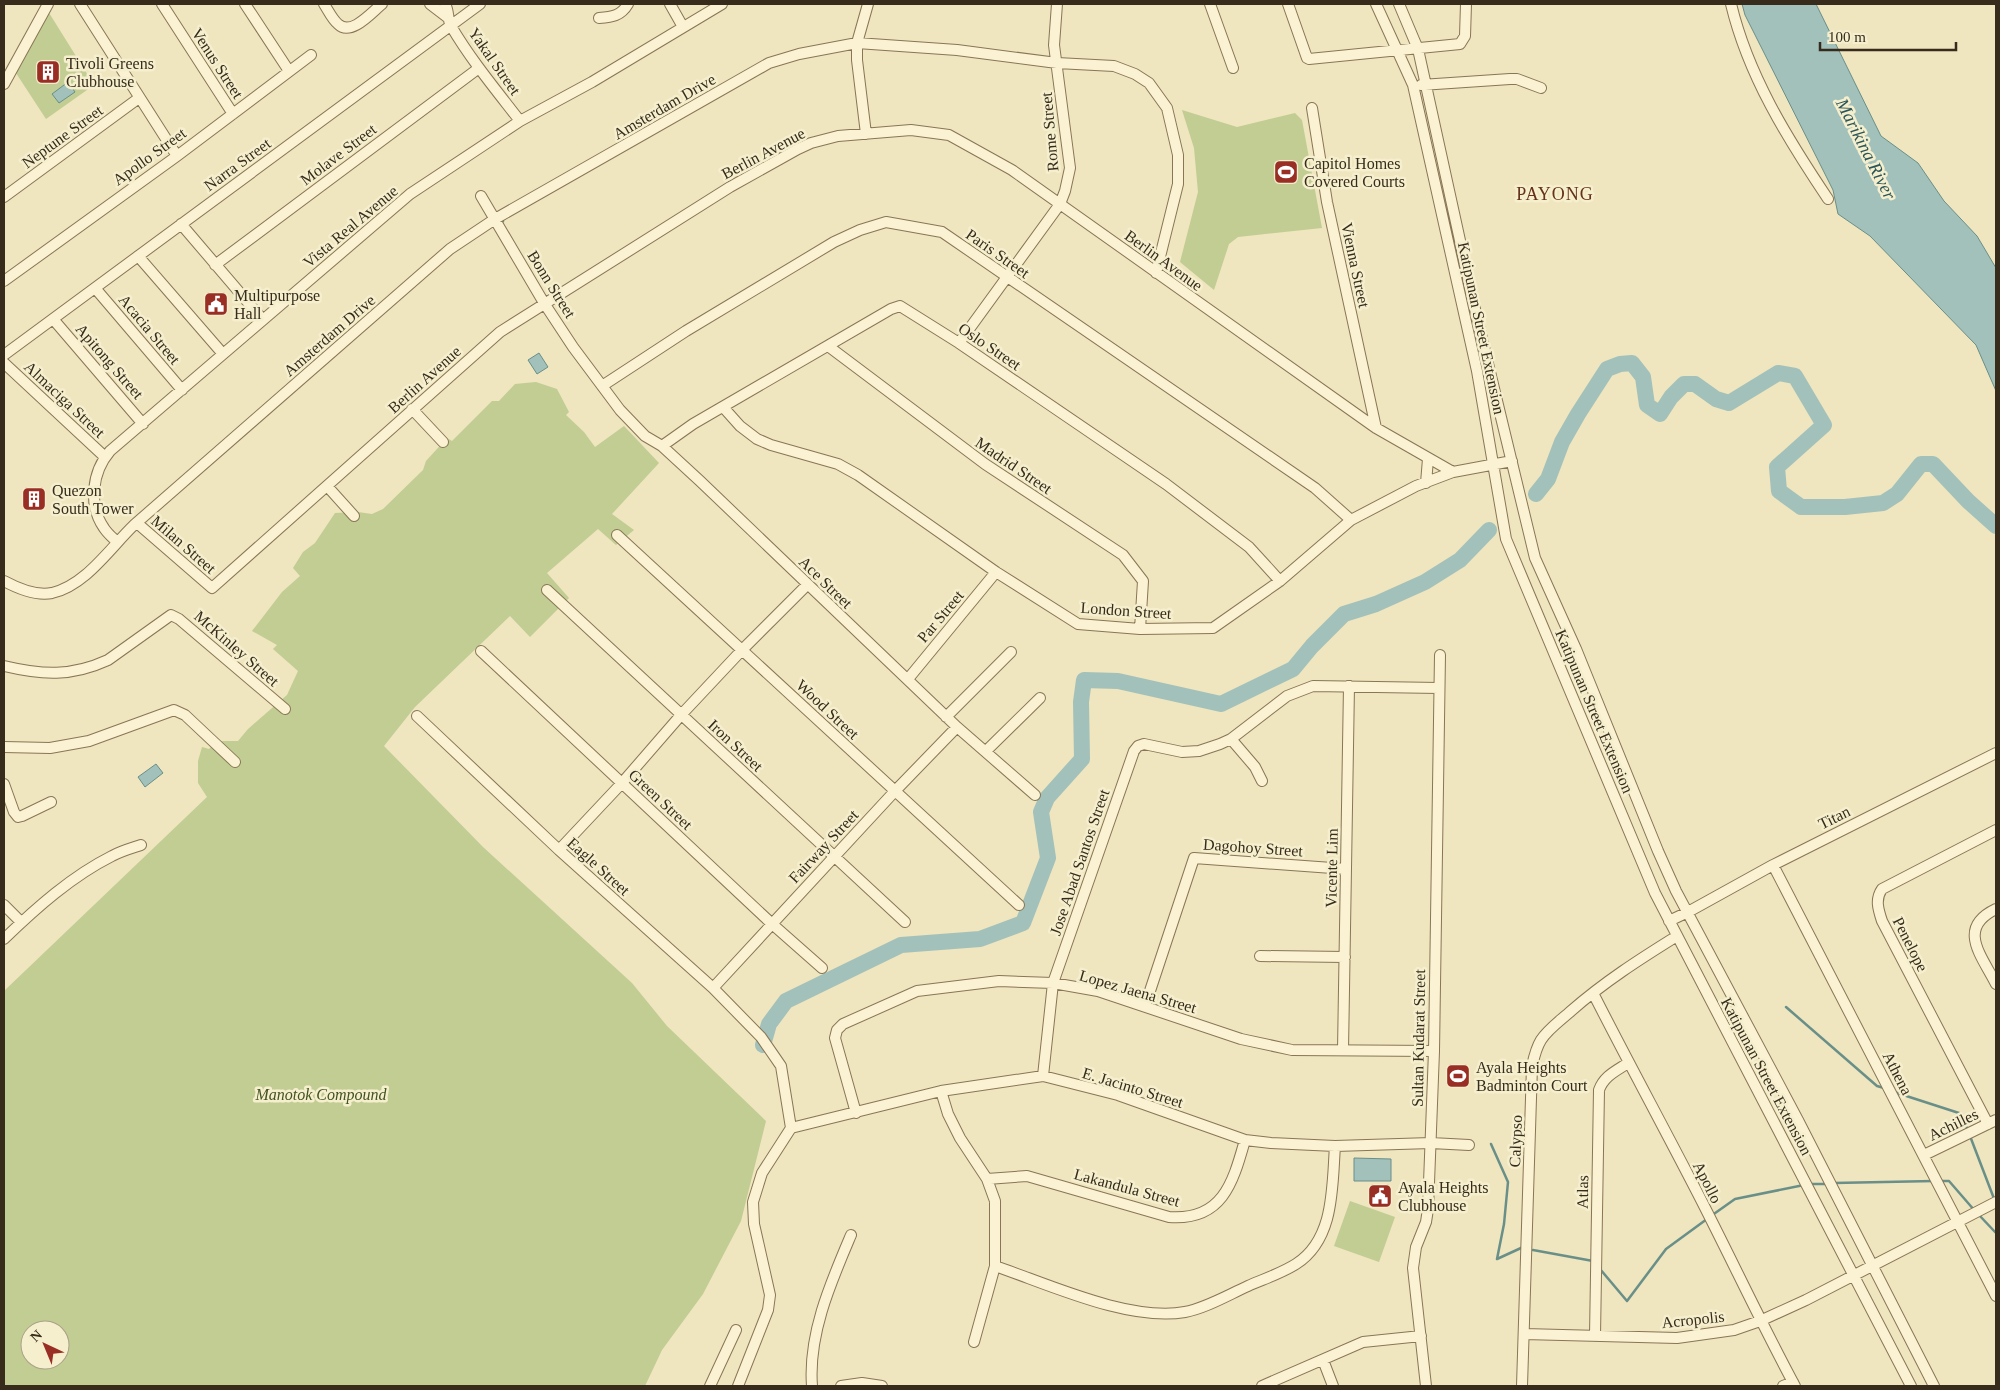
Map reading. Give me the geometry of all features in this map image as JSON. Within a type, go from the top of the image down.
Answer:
[{"type":"street","points":[[4,84],[48,4]]},
{"type":"street","points":[[80,4],[177,156]]},
{"type":"street","name":"Venus Street","points":[[162,4],[233,114]]},
{"type":"street","points":[[245,4],[289,72]]},
{"type":"street","points":[[324,4],[337,24],[343,28],[352,28],[382,4]]},
{"type":"street","name":"Yakal Street","points":[[430,4],[449,22],[479,68],[520,122]]},
{"type":"street","name":"Yakal Street","points":[[445,4],[449,22]]},
{"type":"street","name":"Narra Street","points":[[6,349],[53,319],[95,288],[449,22],[480,4]]},
{"type":"street","points":[[599,18],[614,16],[623,11],[628,4]]},
{"type":"street","points":[[670,4],[683,26]]},
{"type":"street","name":"Vista Real Avenue","points":[[105,457],[410,194],[520,122],[592,82],[722,4]]},
{"type":"street","points":[[866,134],[857,43],[868,4]]},
{"type":"street","name":"Rome Street","points":[[959,343],[1060,204],[1065,191],[1070,168],[1054,45],[1058,4]]},
{"type":"street","points":[[1210,4],[1233,68]]},
{"type":"street","points":[[1288,4],[1308,59],[1460,44],[1466,36],[1466,4]]},
{"type":"street","name":"Katipunan Street Extension","points":[[1376,4],[1413,85],[1477,371],[1506,539],[1651,884],[1911,1386]]},
{"type":"street","name":"Katipunan Street Extension","points":[[1399,4],[1418,49],[1518,491],[1535,558],[1576,648],[1658,851],[1934,1386]]},
{"type":"street","points":[[1731,4],[1748,57],[1765,97],[1805,165],[1828,198]]},
{"type":"street","name":"Amsterdam Drive","points":[[4,581],[29,591],[50,593],[69,586],[88,572],[137,523],[450,249],[495,219],[769,63],[799,54],[857,43],[957,50],[1056,63],[1114,66],[1135,74],[1149,83],[1167,108],[1178,155],[1178,184],[1156,273]]},
{"type":"street","name":"Apollo Street","points":[[4,281],[177,156],[311,55]]},
{"type":"street","name":"Molave Street","points":[[215,265],[479,68]]},
{"type":"street","points":[[1413,85],[1510,79],[1526,82],[1541,88]]},
{"type":"street","name":"Neptune Street","points":[[4,197],[139,98]]},
{"type":"street","name":"Vienna Street","points":[[1312,108],[1327,202],[1376,428]]},
{"type":"street","name":"Berlin Avenue","points":[[212,588],[500,332],[730,188],[795,150],[811,143],[838,136],[911,130],[949,135],[1012,170],[1376,428],[1453,472]]},
{"type":"street","name":"Bonn Street","points":[[481,196],[544,303],[602,386]]},
{"type":"street","name":"Paris Street","points":[[602,386],[686,330],[834,242],[860,230],[886,222],[942,232],[1315,488],[1351,520]]},
{"type":"street","points":[[181,224],[263,320]]},
{"type":"street","points":[[1448,241],[1460,238]]},
{"type":"street","points":[[138,256],[223,354]]},
{"type":"street","name":"Acacia Street","points":[[95,288],[182,390]]},
{"type":"street","name":"Oslo Street","points":[[662,446],[693,424],[891,309],[900,306],[959,343],[1166,484],[1249,547],[1280,581]]},
{"type":"street","name":"Apitong Street","points":[[53,319],[143,424]]},
{"type":"street","name":"Madrid Street","points":[[828,346],[985,464],[1123,555],[1143,581],[1140,629]]},
{"type":"street","name":"Almaciga Street","points":[[4,363],[105,457]]},
{"type":"street","name":"Ace Street","points":[[602,386],[620,410],[645,436],[662,446],[731,510],[807,586],[908,678],[946,717],[1035,795]]},
{"type":"street","name":"London Street","points":[[722,407],[756,439],[838,464],[858,475],[996,572],[1078,624],[1140,629],[1213,628],[1280,581],[1351,520],[1416,486],[1453,472]]},
{"type":"street","points":[[412,410],[443,442]]},
{"type":"street","points":[[105,457],[93,492],[95,509],[104,529],[118,542]]},
{"type":"street","points":[[1426,482],[1428,459]]},
{"type":"street","points":[[1453,472],[1494,468],[1512,464]]},
{"type":"street","points":[[327,486],[354,516]]},
{"type":"street","name":"Milan Street","points":[[137,523],[212,588]]},
{"type":"street","name":"Wood Street","points":[[617,534],[1019,906]]},
{"type":"street","name":"Par Street","points":[[908,678],[996,572]]},
{"type":"street","points":[[559,850],[742,650],[807,586]]},
{"type":"street","name":"Iron Street","points":[[547,590],[905,922]]},
{"type":"street","name":"McKinley Street","points":[[4,666],[34,673],[65,673],[101,664],[171,615],[179,619],[285,709]]},
{"type":"street","name":"Green Street","points":[[481,651],[771,923],[822,968]]},
{"type":"street","points":[[946,717],[1011,652]]},
{"type":"street","name":"Sultan Kudarat Street","points":[[1426,1386],[1413,1268],[1416,1247],[1426,1222],[1428,1209],[1431,1143],[1440,655]]},
{"type":"street","points":[[1262,781],[1255,767],[1231,738],[1287,696],[1313,686],[1439,688]]},
{"type":"street","name":"Vicente Lim","points":[[1343,1050],[1349,686]]},
{"type":"street","points":[[986,751],[1040,698]]},
{"type":"street","points":[[4,747],[50,748],[89,741],[174,710],[185,715],[235,762]]},
{"type":"street","name":"Eagle Street","points":[[417,716],[559,850],[713,988],[761,1037],[781,1066],[790,1128]]},
{"type":"street","name":"Fairway Street","points":[[713,988],[894,791],[957,727]]},
{"type":"street","name":"Jose Abad Santos Street","points":[[1043,1076],[1053,983],[1134,752],[1138,746],[1144,744],[1182,752],[1199,751],[1231,738]]},
{"type":"street","name":"Titan","points":[[1669,920],[1688,912],[1773,865],[1996,753]]},
{"type":"street","points":[[4,784],[14,812],[18,817],[52,802]]},
{"type":"street","name":"Penelope","points":[[1992,1122],[1882,920],[1877,903],[1882,888],[1996,830]]},
{"type":"street","points":[[4,939],[21,922],[76,877],[113,855],[141,845]]},
{"type":"street","name":"Dagohoy Street","points":[[1145,1006],[1194,858],[1346,869]]},
{"type":"street","name":"Athena","points":[[1773,865],[1958,1222],[1993,1281],[1996,1296]]},
{"type":"street","points":[[4,905],[21,922]]},
{"type":"street","points":[[1996,909],[1978,921],[1974,930],[1975,944],[1996,984]]},
{"type":"street","name":"Calypso","points":[[1522,1386],[1532,1066],[1542,1039],[1593,992],[1626,967],[1677,936]]},
{"type":"street","points":[[1260,956],[1345,958]]},
{"type":"street","name":"Lopez Jaena Street","points":[[856,1113],[835,1038],[837,1030],[843,1024],[917,992],[999,981],[1053,983],[1098,991],[1241,1039],[1292,1050],[1434,1051]]},
{"type":"street","name":"Apollo","points":[[1593,992],[1628,1063],[1698,1194],[1790,1385]]},
{"type":"street","name":"Atlas","points":[[1595,1336],[1599,1090],[1602,1083],[1609,1076],[1628,1063]]},
{"type":"street","name":"E. Jacinto Street","points":[[790,1128],[941,1091],[1043,1076],[1118,1094],[1245,1140],[1335,1146],[1431,1143],[1469,1145]]},
{"type":"street","points":[[941,1091],[948,1114],[960,1138],[987,1179],[995,1201],[994,1266],[974,1342]]},
{"type":"street","name":"Achilles","points":[[1924,1155],[1992,1122]]},
{"type":"street","points":[[738,1386],[768,1310],[770,1295],[754,1224],[753,1202],[762,1173],[790,1128]]},
{"type":"street","name":"Lakandula Street","points":[[987,1179],[1027,1176],[1169,1216],[1183,1218],[1200,1215],[1214,1205],[1226,1192],[1235,1177],[1245,1140]]},
{"type":"street","points":[[994,1266],[1111,1307],[1147,1313],[1185,1312],[1215,1301],[1296,1264],[1308,1255],[1318,1243],[1329,1215],[1335,1146]]},
{"type":"street","points":[[1872,1267],[1996,1202]]},
{"type":"street","points":[[812,1386],[812,1353],[828,1289],[851,1235]]},
{"type":"street","name":"Acropolis","points":[[1524,1334],[1677,1338],[1734,1330],[1760,1321],[1872,1267]]},
{"type":"street","points":[[710,1386],[736,1330]]},
{"type":"street","points":[[1262,1386],[1363,1342],[1421,1336]]},
{"type":"street","points":[[1323,1360],[1333,1386]]},
{"type":"street","points":[[841,1386],[862,1383],[882,1386]]},
{"type":"green space","points":[[46,8],[94,85],[46,119],[14,70]]},
{"type":"green space","points":[[1182,110],[1237,127],[1295,113],[1302,120],[1322,228],[1238,237],[1229,244],[1214,290],[1180,262],[1198,192],[1194,148]]},
{"type":"green space","name":"Manotok Compound","points":[[536,382],[557,389],[569,412],[566,415],[584,432],[595,447],[624,426],[659,463],[612,514],[634,530],[616,545],[598,529],[547,573],[569,598],[530,637],[510,616],[415,707],[384,746],[483,847],[632,983],[667,1026],[766,1121],[741,1221],[703,1294],[662,1350],[645,1386],[4,1386],[4,991],[207,797],[198,783],[198,761],[202,747],[209,749],[217,741],[238,741],[248,729],[287,695],[298,671],[273,649],[277,645],[252,631],[282,592],[300,576],[293,568],[303,552],[315,543],[335,513],[358,512],[372,514],[383,509],[423,470],[426,461],[447,438],[452,441],[492,401],[499,401],[515,384]]},
{"type":"green space","points":[[1350,1201],[1395,1217],[1379,1262],[1334,1246]]},
{"type":"water","name":"Marikina River","points":[[1742,4],[1816,4],[1881,136],[1918,163],[1944,201],[1977,236],[1996,268],[1996,391],[1976,345],[1870,236],[1838,214],[1833,190],[1745,15]]},
{"type":"water","points":[[68,82],[75,92],[59,103],[52,94]]},
{"type":"water","points":[[539,353],[548,367],[537,374],[528,360]]},
{"type":"water","points":[[156,764],[163,773],[145,787],[138,777]]},
{"type":"water","points":[[1354,1158],[1391,1159],[1391,1181],[1354,1181]]},
{"type":"waterway","points":[[1536,494],[1548,479],[1562,442],[1607,369],[1620,364],[1632,363],[1643,377],[1647,405],[1660,414],[1671,397],[1684,384],[1695,384],[1716,399],[1729,403],[1778,373],[1795,376],[1824,425],[1777,467],[1779,491],[1801,507],[1845,507],[1883,503],[1897,494],[1921,464],[1933,464],[1968,501],[1996,526]]},
{"type":"waterway","points":[[763,1045],[769,1024],[786,1001],[901,945],[980,939],[1023,923],[1048,858],[1041,812],[1047,798],[1082,759],[1081,702],[1084,680],[1118,681],[1221,704],[1293,669],[1312,646],[1344,614],[1376,604],[1425,582],[1460,560],[1489,530]]},
{"type":"waterway","points":[[1786,1007],[1877,1086],[1884,1088]]},
{"type":"waterway","points":[[1894,1092],[1962,1114],[1968,1131]]},
{"type":"waterway","points":[[1970,1136],[1993,1196]]},
{"type":"waterway","points":[[1491,1144],[1508,1182],[1504,1224],[1497,1259],[1521,1248]]},
{"type":"waterway","points":[[1834,1183],[1934,1181]]},
{"type":"waterway","points":[[1939,1181],[1949,1181],[1975,1211]]},
{"type":"waterway","points":[[1809,1184],[1826,1184]]},
{"type":"waterway","points":[[1711,1216],[1735,1199],[1804,1185]]},
{"type":"waterway","points":[[1979,1215],[1996,1233]]},
{"type":"waterway","points":[[1600,1269],[1627,1301],[1666,1249],[1707,1219]]},
{"type":"waterway","points":[[1533,1250],[1593,1261]]},
{"type":"place","name":"Tivoli Greens Clubhouse","points":[[48,72]]},
{"type":"place","name":"Capitol Homes Covered Courts","points":[[1286,172]]},
{"type":"place","name":"Multipurpose Hall","points":[[216,304]]},
{"type":"place","name":"Quezon South Tower","points":[[34,499]]},
{"type":"place","name":"Ayala Heights Badminton Court","points":[[1458,1076]]},
{"type":"place","name":"Ayala Heights Clubhouse","points":[[1380,1196]]},
{"type":"district","name":"PAYONG","points":[[1555,194]]}]
